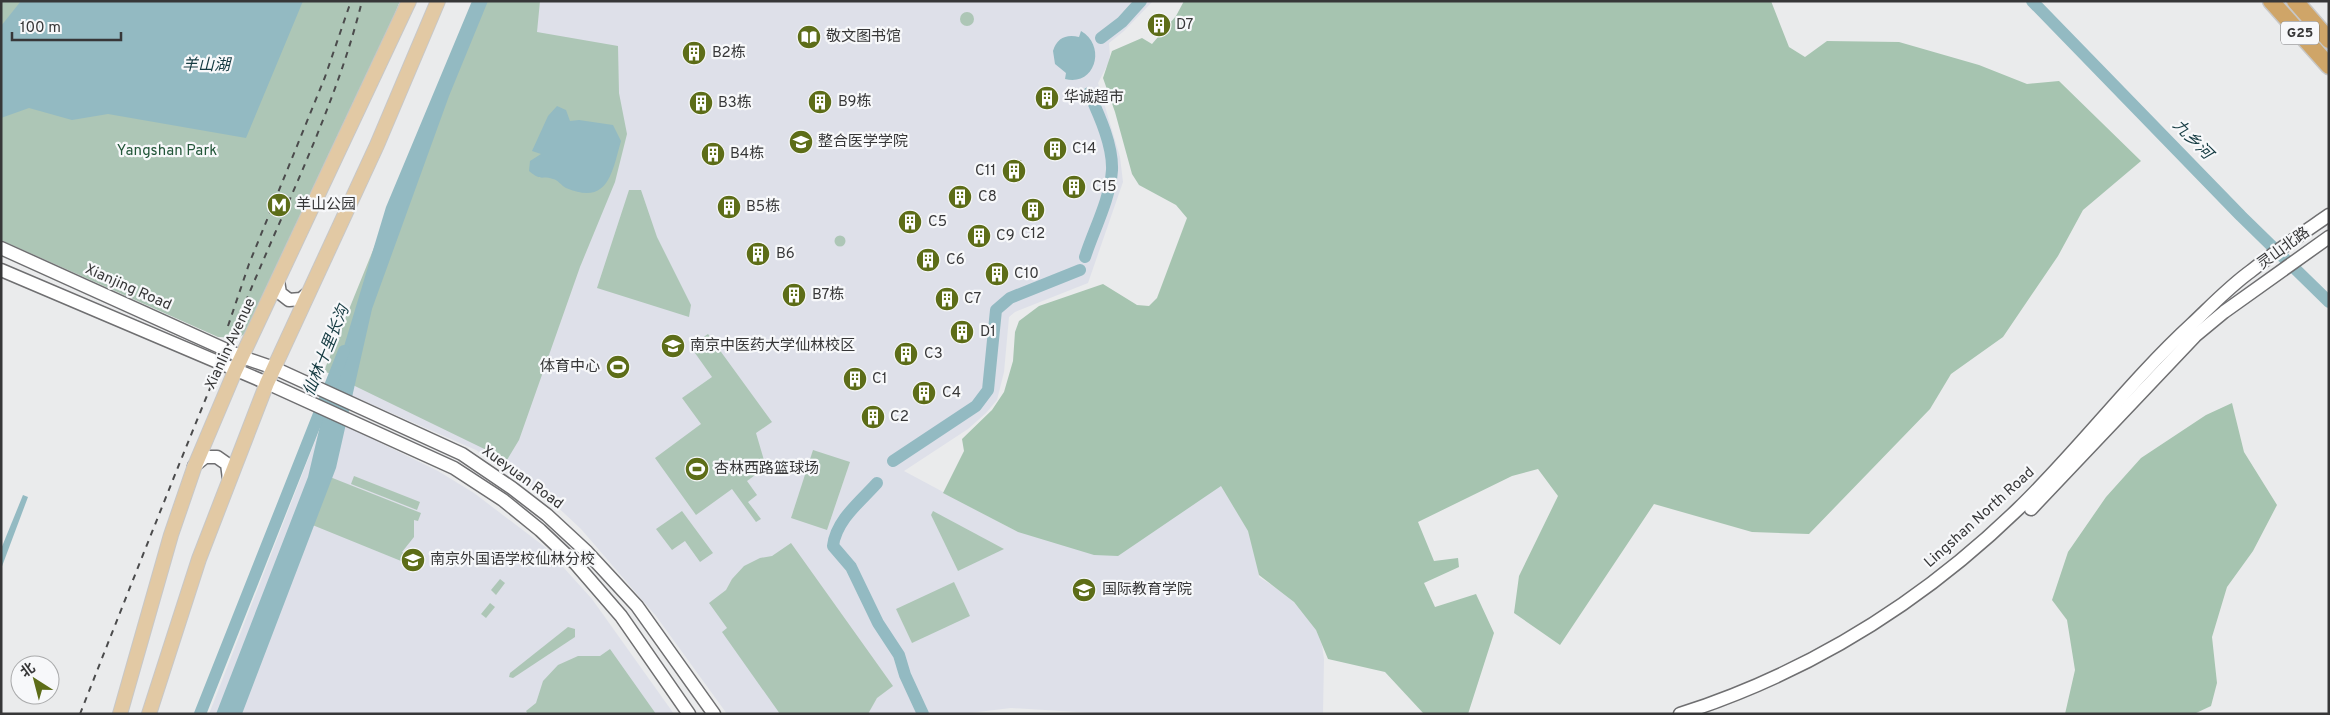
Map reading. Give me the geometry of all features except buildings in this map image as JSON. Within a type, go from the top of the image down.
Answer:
[{"type":"highway","name":"G25","points":[[2271,1],[2329,66]]},
{"type":"highway","name":"G25","points":[[2295,1],[2329,40]]},
{"type":"main road","name":"Xianlin Avenue","points":[[120,714],[171,535],[194,468],[235,371],[409,1]]},
{"type":"main road","points":[[149,714],[200,559],[267,383],[380,137],[438,1]]},
{"type":"main road","name":"Lingshan North Road","points":[[1680,714],[1728,697],[1795,668],[1849,639],[1940,578],[2020,508],[2192,325],[2249,272],[2324,218]]},
{"type":"main road","name":"灵山北路","points":[[1706,714],[1776,686],[1848,649],[1891,622],[1947,582],[2026,513],[2195,336],[2224,312],[2329,237]]},
{"type":"main road","name":"Xianjing Road","points":[[1,248],[242,356]]},
{"type":"main road","points":[[2,274],[235,371]]},
{"type":"main road","points":[[278,281],[280,292],[289,300],[301,299],[307,294]]},
{"type":"main road","name":"Xueyuan Road","points":[[242,356],[274,368],[462,454],[512,488],[587,552],[637,606],[714,714]]},
{"type":"main road","name":"Xueyuan Road","points":[[235,371],[267,383],[305,402],[454,468],[503,500],[540,530],[605,596],[663,674],[689,714]]},
{"type":"main road","points":[[194,468],[201,458],[217,457],[227,464],[229,479]]},
{"type":"shaded area","name":"南京中医药大学仙林校区","points":[[482,1],[1153,1],[1124,31],[1109,43],[1110,56],[1108,64],[1098,83],[1120,157],[1123,182],[1088,283],[1015,312],[1009,317],[1004,372],[997,400],[968,429],[904,471],[1016,531],[1104,554],[1217,479],[1240,500],[1257,554],[1259,577],[1287,595],[1314,624],[1322,645],[1324,659],[1323,714],[1110,714],[1011,708],[961,714],[727,714],[656,616],[581,529],[549,499],[476,450],[332,387],[327,378]]},
{"type":"shaded area","name":"南京外国语学校仙林分校","points":[[325,416],[438,471],[474,493],[545,547],[592,599],[674,714],[209,714]]},
{"type":"green space","name":"Yangshan Park","points":[[1,1],[400,1],[375,63],[248,332],[238,338],[218,337],[1,240]]},
{"type":"green space","points":[[474,1],[540,1],[537,32],[618,46],[619,93],[627,134],[615,182],[580,267],[519,440],[507,460],[324,371]]},
{"type":"green space","points":[[1184,1],[1771,1],[1789,47],[1805,57],[1827,41],[1899,42],[1979,65],[2027,84],[2059,81],[2141,161],[2083,210],[2058,256],[2003,337],[1951,374],[1930,409],[1809,534],[1752,532],[1654,504],[1560,645],[1514,613],[1519,576],[1558,496],[1538,469],[1512,476],[1418,522],[1434,561],[1458,558],[1459,567],[1424,583],[1435,607],[1476,594],[1494,633],[1468,714],[1424,714],[1385,672],[1328,659],[1316,630],[1294,602],[1259,575],[1248,531],[1221,486],[1118,556],[1094,555],[1018,532],[943,493],[964,451],[962,439],[992,410],[1004,392],[1013,361],[1015,332],[1019,321],[1039,306],[1103,284],[1137,305],[1149,306],[1157,298],[1187,218],[1176,205],[1139,185],[1132,174],[1115,112],[1103,78],[1112,51],[1142,38],[1152,44],[1176,16]]},
{"type":"green space","points":[[967,12],[972,14],[974,19],[972,24],[967,26],[962,24],[960,19],[962,14]]},
{"type":"green space","points":[[629,190],[641,190],[657,237],[691,305],[689,317],[597,288]]},
{"type":"green space","points":[[840,235],[846,241],[840,247],[834,241]]},
{"type":"green space","points":[[708,334],[772,422],[756,433],[766,467],[747,481],[757,495],[748,502],[761,519],[756,522],[732,489],[696,515],[655,458],[701,424],[682,398],[712,377],[690,346]]},
{"type":"green space","points":[[2232,403],[2244,452],[2277,505],[2253,551],[2227,587],[2212,637],[2217,683],[2211,706],[2194,714],[2065,714],[2075,670],[2067,620],[2052,600],[2068,552],[2106,497],[2141,458],[2206,415]]},
{"type":"green space","points":[[813,450],[850,462],[827,530],[791,518]]},
{"type":"green space","points":[[354,476],[420,502],[417,510],[351,484]]},
{"type":"green space","points":[[330,477],[421,513],[418,521],[414,520],[414,537],[402,552],[404,553],[401,561],[310,524]]},
{"type":"green space","points":[[682,511],[713,553],[700,562],[685,541],[672,550],[656,529]]},
{"type":"green space","points":[[933,511],[1004,549],[958,571],[931,515]]},
{"type":"green space","points":[[791,543],[893,686],[877,698],[868,714],[780,714],[722,632],[727,628],[709,603],[726,590],[732,579],[744,566],[760,558],[772,556]]},
{"type":"green space","points":[[500,579],[505,583],[496,595],[491,590]]},
{"type":"green space","points":[[954,582],[970,616],[912,643],[896,609]]},
{"type":"green space","points":[[490,603],[495,607],[486,618],[481,614]]},
{"type":"green space","points":[[568,627],[575,629],[575,637],[513,678],[509,677],[510,673]]},
{"type":"green space","points":[[610,649],[656,714],[528,714],[526,711],[536,703],[543,681],[558,665],[578,656],[600,656]]},
{"type":"water","name":"羊山湖","points":[[21,1],[303,1],[246,138],[108,114],[72,120],[29,108],[1,118],[1,26]]},
{"type":"water","points":[[472,1],[488,1],[449,96],[372,309],[336,468],[242,714],[216,714],[308,477],[320,426],[386,207]]},
{"type":"water","points":[[1081,31],[1094,46],[1094,64],[1084,77],[1075,80],[1065,79],[1066,73],[1055,64],[1053,51],[1060,40],[1070,36],[1079,37]]},
{"type":"water","points":[[557,106],[566,110],[570,121],[579,120],[613,125],[621,141],[611,175],[606,183],[591,193],[566,188],[555,180],[539,177],[529,171],[530,161],[541,154],[532,151],[548,116]]},
{"type":"water","points":[[23,495],[28,497],[1,569],[1,549]]},
{"type":"waterway","points":[[1101,38],[1122,22],[1141,1]]},
{"type":"waterway","name":"九乡河","points":[[2032,1],[2241,216],[2329,302]]},
{"type":"waterway","points":[[1085,257],[1105,203],[1112,170],[1108,140],[1089,93]]},
{"type":"waterway","points":[[893,461],[976,406],[988,390],[996,310],[1010,298],[1080,270]]},
{"type":"waterway","name":"仙林十里长沟","points":[[200,714],[344,351]]},
{"type":"waterway","points":[[877,483],[844,519],[835,537],[833,546],[851,567],[878,623],[899,655],[905,675],[923,714]]},
{"type":"railway","points":[[228,326],[249,264],[325,77],[351,1]]},
{"type":"railway","points":[[80,714],[207,395],[327,111],[352,38],[362,1]]},
{"type":"place","name":"D7","points":[[1159,25]]},
{"type":"place","name":"敬文图书馆","points":[[809,37]]},
{"type":"place","name":"B2栋","points":[[694,53]]},
{"type":"place","name":"华诚超市","points":[[1047,98]]},
{"type":"place","name":"B9栋","points":[[820,102]]},
{"type":"place","name":"B3栋","points":[[701,103]]},
{"type":"place","name":"整合医学学院","points":[[801,142]]},
{"type":"place","name":"C14","points":[[1055,149]]},
{"type":"place","name":"B4栋","points":[[713,154]]},
{"type":"place","name":"C11","points":[[1014,171]]},
{"type":"place","name":"C15","points":[[1074,187]]},
{"type":"place","name":"C8","points":[[960,197]]},
{"type":"place","name":"羊山公园","points":[[279,205]]},
{"type":"place","name":"B5栋","points":[[729,207]]},
{"type":"place","name":"C12","points":[[1033,210]]},
{"type":"place","name":"C5","points":[[910,222]]},
{"type":"place","name":"C9","points":[[979,236]]},
{"type":"place","name":"B6","points":[[758,254]]},
{"type":"place","name":"C6","points":[[928,260]]},
{"type":"place","name":"C10","points":[[997,274]]},
{"type":"place","name":"B7栋","points":[[794,295]]},
{"type":"place","name":"C7","points":[[947,299]]},
{"type":"place","name":"D1","points":[[962,332]]},
{"type":"place","name":"南京中医药大学仙林校区","points":[[673,346]]},
{"type":"place","name":"C3","points":[[906,354]]},
{"type":"place","name":"体育中心","points":[[618,367]]},
{"type":"place","name":"C1","points":[[855,379]]},
{"type":"place","name":"C4","points":[[924,393]]},
{"type":"place","name":"C2","points":[[873,417]]},
{"type":"place","name":"杏林西路篮球场","points":[[697,469]]},
{"type":"place","name":"南京外国语学校仙林分校","points":[[413,560]]},
{"type":"place","name":"国际教育学院","points":[[1084,590]]}]
